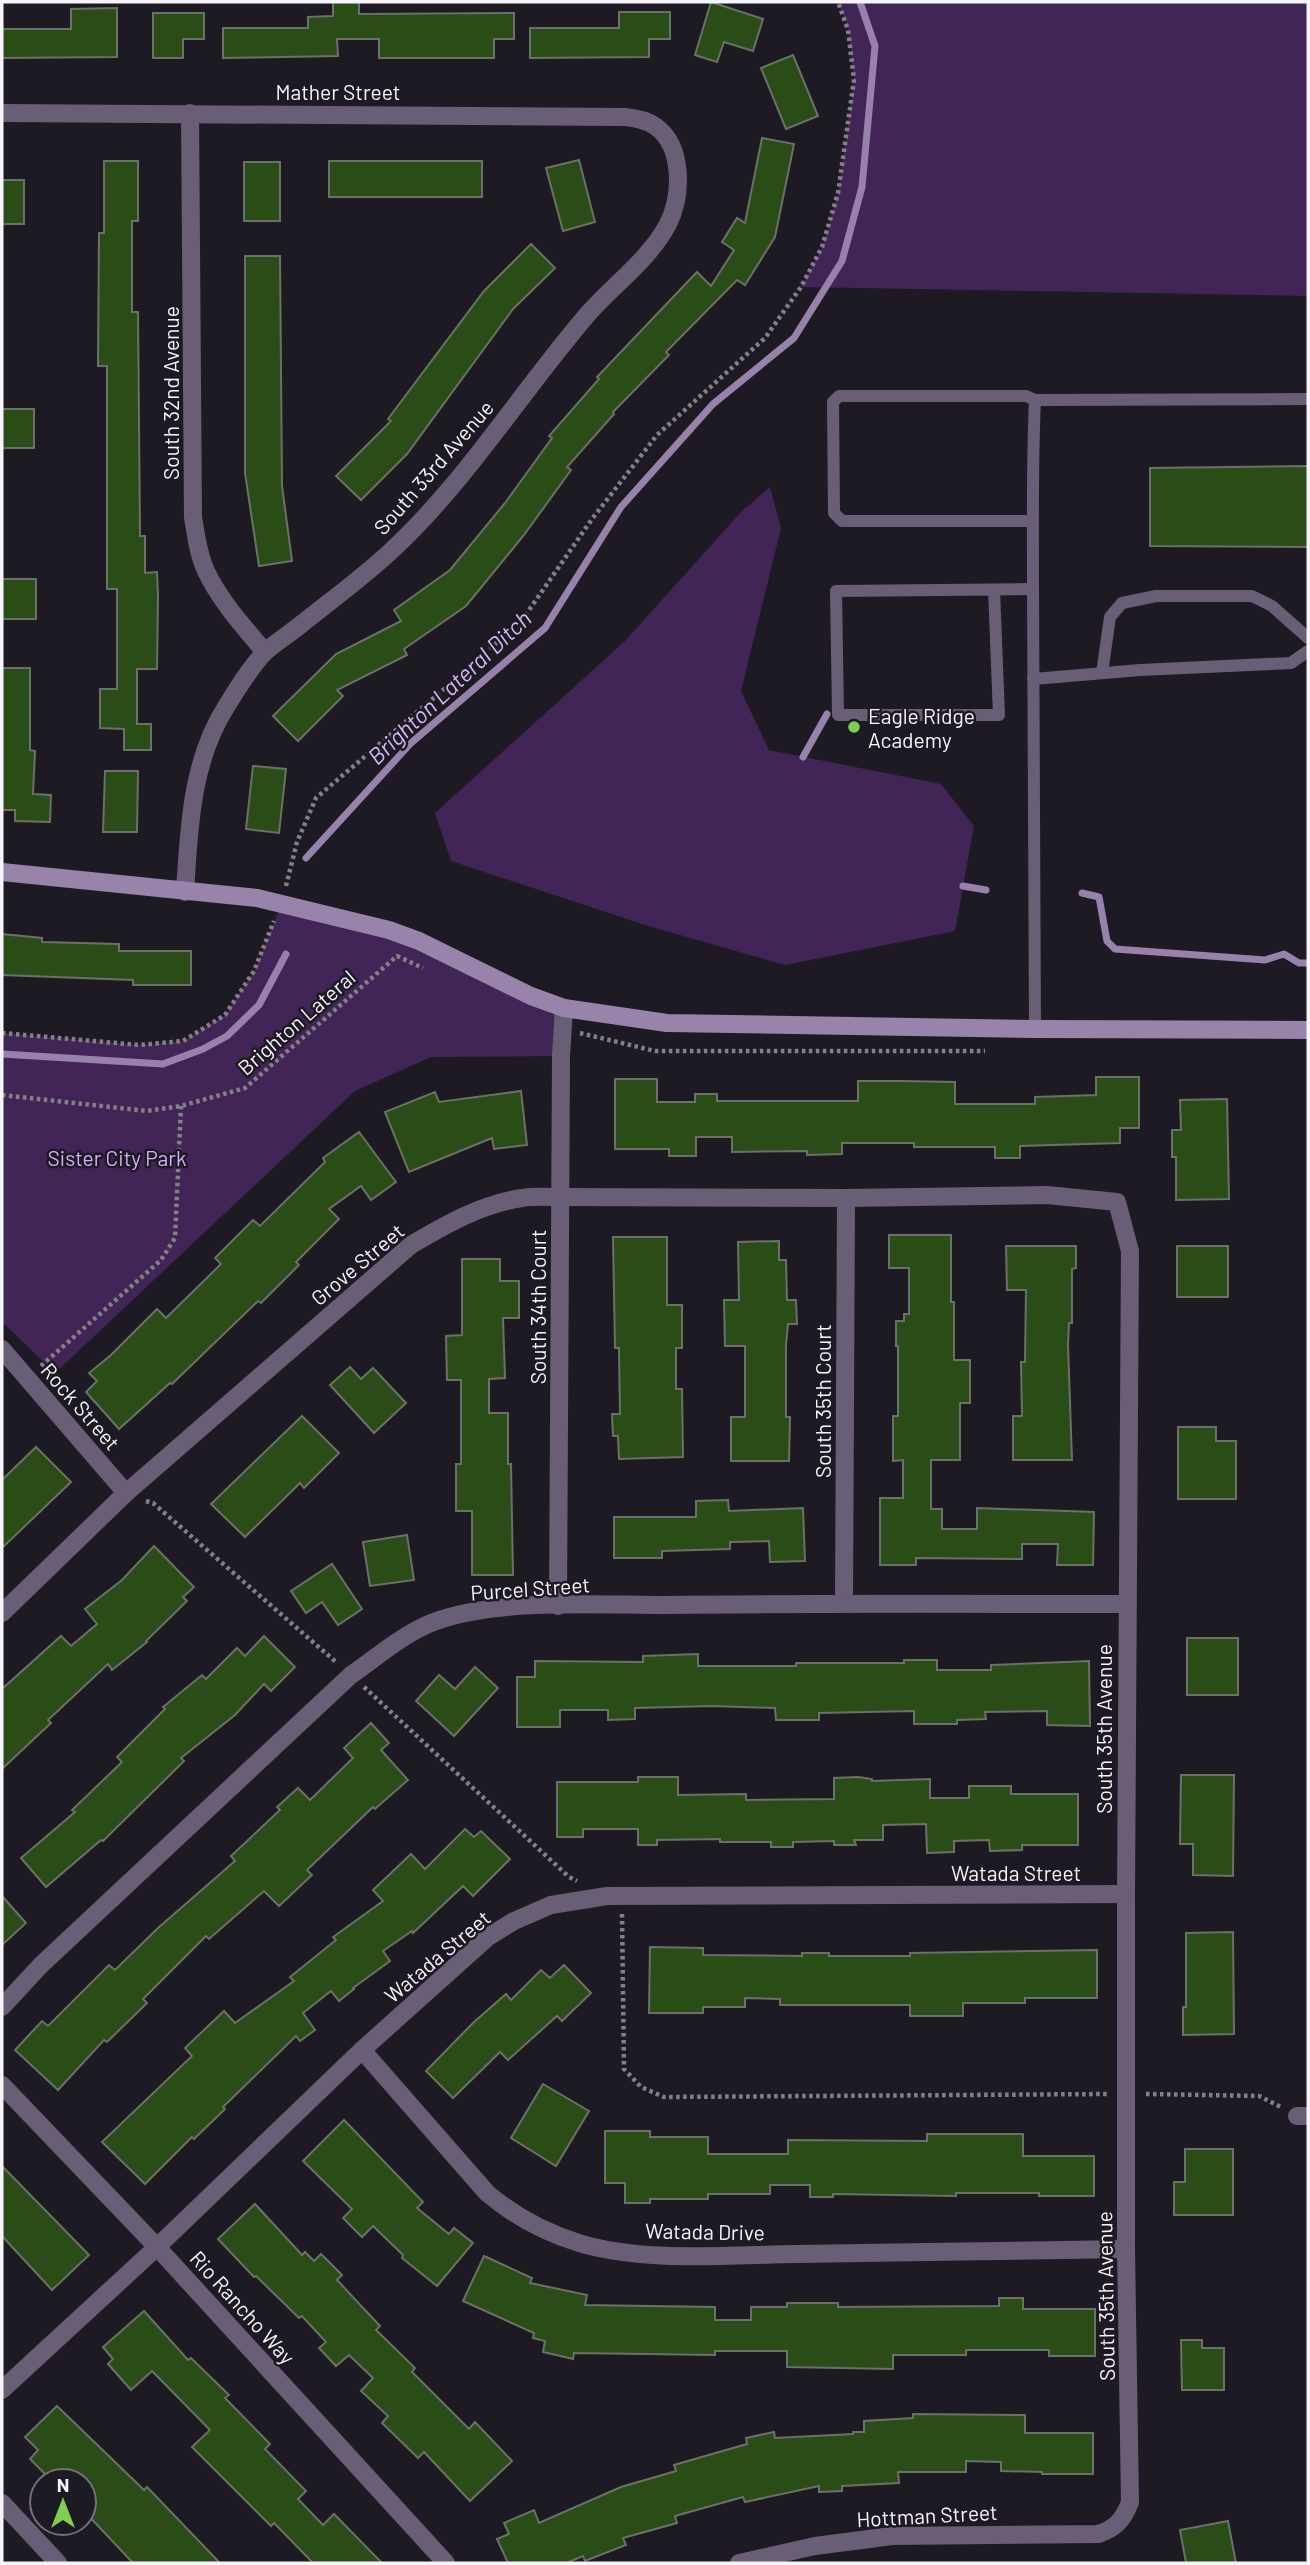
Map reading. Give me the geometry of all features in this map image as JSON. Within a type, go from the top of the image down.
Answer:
[{"type":"street","name":"Mather Street","points":[[2,113],[596,115],[643,120],[657,127],[667,139]]},
{"type":"street","name":"South 32nd Avenue","points":[[190,113],[193,517],[199,551],[212,582],[265,652]]},
{"type":"street","name":"South 33rd Avenue","points":[[185,892],[190,825],[199,771],[209,741],[225,709],[265,652],[341,593],[406,537],[456,481],[588,314],[647,253],[668,223],[676,195],[677,163],[667,139]]},
{"type":"street","points":[[2,872],[257,898],[282,903],[389,930],[531,996],[564,1008],[667,1023],[1308,1030]]},
{"type":"street","name":"South 34th Court","points":[[558,1606],[560,1197],[564,1008]]},
{"type":"street","name":"South 35th Avenue","points":[[846,1199],[1047,1195],[1117,1202],[1130,1251],[1126,1604],[1126,2249],[1131,2491],[1127,2511],[1116,2525]]},
{"type":"street","name":"Grove Street","points":[[2,1613],[126,1493],[411,1245],[448,1223],[483,1208],[522,1198],[846,1199]]},
{"type":"street","name":"South 35th Court","points":[[844,1603],[846,1199]]},
{"type":"street","name":"Rock Street","points":[[2,1349],[126,1493]]},
{"type":"street","name":"Purcel Street","points":[[2,2007],[41,1965],[351,1675],[402,1639],[432,1623],[477,1611],[558,1606],[1126,1604]]},
{"type":"street","name":"Watada Street","points":[[2,2390],[157,2247],[362,2050],[488,1937],[551,1905],[607,1896],[1126,1894]]},
{"type":"street","name":"Watada Drive","points":[[362,2050],[487,2193],[540,2228],[581,2244],[617,2251],[664,2255],[1126,2249]]},
{"type":"street","name":"Rio Rancho Way","points":[[2,2085],[157,2247],[446,2563]]},
{"type":"street","points":[[2,2503],[58,2563]]},
{"type":"street","name":"Hottman Street","points":[[739,2563],[815,2546],[892,2536],[1098,2534],[1111,2530],[1116,2525]]},
{"type":"lane","points":[[1033,521],[842,521],[834,513],[833,402],[839,396],[1026,396],[1035,400],[1308,398]]},
{"type":"lane","points":[[1035,400],[1035,1029]]},
{"type":"lane","points":[[994,590],[999,715],[838,715],[836,591],[1033,589]]},
{"type":"lane","points":[[1102,673],[1110,617],[1122,603],[1156,597],[1252,596],[1272,606],[1308,638]]},
{"type":"lane","points":[[1033,679],[1291,663],[1308,651]]},
{"type":"path","points":[[2,1033],[139,1045],[183,1041],[225,1015],[254,971],[282,903],[297,842],[316,798],[483,656],[527,613],[592,519],[657,435],[765,338],[801,287],[822,247],[838,193],[854,80],[848,30],[838,2]]},
{"type":"path","name":"Brighton Lateral","points":[[2,1095],[147,1111],[181,1106],[245,1088],[397,956]]},
{"type":"path","points":[[27,1378],[161,1261],[175,1238],[181,1106]]},
{"type":"green space","points":[[838,2],[1308,2],[1308,296],[801,287],[822,247],[838,193],[854,80],[848,30]]},
{"type":"green space","points":[[770,487],[781,528],[741,691],[769,750],[941,784],[974,826],[955,931],[785,965],[645,925],[451,861],[435,813],[625,641],[741,512]]},
{"type":"green space","name":"Sister City Park","points":[[282,903],[389,930],[564,1008],[561,1056],[431,1057],[355,1091],[55,1373],[2,1322],[2,1033],[139,1045],[183,1041],[225,1015],[254,971]]},
{"type":"building","points":[[333,2],[359,2],[359,14],[514,13],[514,39],[494,39],[494,58],[379,58],[379,39],[337,39],[338,56],[223,58],[223,28],[308,28],[308,17],[333,16]]},
{"type":"building","points":[[711,2],[763,19],[753,51],[724,42],[717,62],[695,55]]},
{"type":"building","points":[[117,8],[117,57],[2,58],[2,29],[71,29],[71,9]]},
{"type":"building","points":[[619,12],[670,12],[670,39],[649,39],[649,57],[530,58],[530,28],[619,28]]},
{"type":"building","points":[[153,13],[204,13],[204,39],[183,39],[183,58],[153,58]]},
{"type":"building","points":[[793,55],[818,116],[786,129],[761,68]]},
{"type":"building","points":[[762,138],[794,144],[775,237],[745,285],[737,280],[666,352],[669,355],[613,412],[567,467],[571,470],[524,535],[466,606],[404,649],[407,655],[337,690],[343,696],[298,741],[273,716],[336,654],[401,621],[394,610],[450,570],[505,503],[552,438],[549,436],[599,379],[597,377],[697,272],[711,286],[734,250],[722,242],[737,218],[745,223]]},
{"type":"building","points":[[579,160],[595,222],[563,231],[546,168]]},
{"type":"building","points":[[104,161],[138,161],[138,221],[132,221],[132,312],[138,312],[140,536],[145,536],[145,573],[157,572],[158,597],[157,669],[137,669],[137,724],[151,724],[151,750],[124,750],[124,729],[100,728],[100,689],[117,689],[117,589],[107,589],[107,366],[98,366],[99,233],[104,233]]},
{"type":"building","points":[[329,161],[482,161],[482,197],[329,197]]},
{"type":"building","points":[[244,162],[280,162],[280,221],[244,221]]},
{"type":"building","points":[[2,180],[24,180],[24,224],[2,224]]},
{"type":"building","points":[[531,244],[555,268],[513,309],[407,454],[361,500],[336,476],[391,421],[388,419],[484,291]]},
{"type":"building","points":[[245,256],[280,256],[282,486],[292,561],[259,566],[245,473]]},
{"type":"building","points":[[2,409],[34,409],[34,448],[2,448]]},
{"type":"building","points":[[1308,466],[1308,547],[1150,546],[1150,468]]},
{"type":"building","points":[[2,579],[36,579],[36,619],[2,619]]},
{"type":"building","points":[[2,668],[30,668],[30,750],[35,751],[33,794],[51,795],[50,822],[15,821],[15,810],[2,810]]},
{"type":"building","points":[[253,766],[286,769],[279,833],[246,829]]},
{"type":"building","points":[[105,771],[138,771],[137,832],[103,832]]},
{"type":"building","points":[[2,934],[42,938],[42,942],[119,944],[119,951],[191,951],[191,985],[133,985],[133,980],[2,975]]},
{"type":"building","points":[[1096,1077],[1139,1077],[1139,1128],[1120,1128],[1120,1143],[1020,1146],[1020,1158],[995,1158],[995,1147],[914,1147],[914,1143],[842,1143],[842,1154],[807,1155],[807,1151],[732,1152],[732,1137],[696,1137],[696,1156],[669,1156],[669,1149],[615,1149],[615,1079],[657,1079],[657,1102],[695,1102],[695,1094],[717,1094],[717,1101],[858,1101],[858,1081],[902,1081],[955,1082],[955,1104],[1035,1104],[1035,1097],[1096,1095]]},
{"type":"building","points":[[521,1091],[527,1145],[494,1149],[492,1138],[409,1172],[385,1112],[435,1092],[439,1102]]},
{"type":"building","points":[[1227,1099],[1229,1199],[1176,1200],[1176,1157],[1172,1157],[1172,1130],[1181,1130],[1180,1100]]},
{"type":"building","points":[[359,1132],[396,1182],[371,1200],[361,1186],[329,1209],[339,1219],[296,1262],[299,1265],[261,1303],[258,1301],[172,1384],[119,1429],[86,1392],[97,1381],[89,1373],[157,1309],[166,1318],[221,1264],[215,1258],[253,1220],[260,1226],[325,1162],[323,1158]]},
{"type":"building","points":[[889,1235],[951,1235],[954,1360],[970,1360],[970,1403],[960,1403],[960,1460],[931,1460],[931,1509],[942,1509],[942,1529],[977,1529],[977,1508],[1094,1512],[1093,1565],[1057,1565],[1058,1544],[1022,1544],[1022,1559],[916,1558],[916,1565],[880,1565],[880,1498],[903,1498],[903,1460],[893,1461],[893,1416],[898,1416],[896,1321],[904,1321],[904,1314],[909,1314],[909,1268],[889,1268]]},
{"type":"building","points":[[613,1237],[667,1237],[667,1305],[682,1305],[682,1348],[676,1348],[676,1389],[682,1389],[683,1457],[619,1459],[618,1436],[613,1436],[612,1414],[620,1414],[619,1348],[615,1348]]},
{"type":"building","points":[[779,1241],[779,1260],[786,1260],[787,1300],[796,1300],[797,1324],[788,1324],[786,1345],[786,1417],[790,1417],[789,1461],[731,1461],[731,1417],[745,1417],[745,1346],[725,1346],[724,1300],[739,1300],[738,1242]]},
{"type":"building","points":[[1006,1246],[1076,1246],[1076,1268],[1072,1269],[1072,1323],[1069,1323],[1068,1345],[1072,1460],[1013,1460],[1013,1416],[1022,1416],[1021,1362],[1025,1362],[1026,1290],[1007,1290]]},
{"type":"building","points":[[1177,1246],[1228,1246],[1228,1297],[1177,1297]]},
{"type":"building","points":[[462,1259],[500,1259],[500,1281],[519,1281],[519,1318],[503,1318],[505,1378],[489,1379],[489,1413],[508,1413],[513,1575],[472,1575],[472,1511],[456,1511],[456,1464],[461,1464],[461,1380],[447,1380],[446,1336],[462,1335]]},
{"type":"building","points":[[350,1367],[361,1379],[373,1368],[406,1403],[374,1433],[330,1385]]},
{"type":"building","points":[[302,1416],[339,1453],[304,1488],[300,1483],[245,1537],[211,1504]]},
{"type":"building","points":[[1178,1427],[1216,1427],[1216,1441],[1236,1441],[1236,1499],[1178,1499]]},
{"type":"building","points":[[36,1447],[71,1482],[2,1548],[2,1480]]},
{"type":"building","points":[[728,1500],[729,1511],[803,1508],[805,1561],[770,1562],[769,1541],[730,1542],[730,1549],[662,1551],[662,1558],[614,1558],[614,1517],[696,1517],[696,1501]]},
{"type":"building","points":[[407,1535],[414,1580],[370,1586],[363,1542]]},
{"type":"building","points":[[154,1546],[194,1587],[183,1597],[187,1601],[147,1642],[112,1670],[108,1664],[48,1720],[51,1723],[2,1769],[2,1689],[61,1636],[71,1646],[97,1624],[85,1609],[122,1580]]},
{"type":"building","points":[[332,1564],[362,1609],[338,1625],[322,1602],[306,1613],[291,1591]]},
{"type":"building","points":[[264,1636],[295,1667],[271,1691],[264,1684],[235,1715],[181,1758],[184,1761],[103,1841],[46,1887],[21,1858],[75,1812],[72,1810],[122,1762],[117,1757],[165,1709],[163,1707],[202,1675],[206,1679],[237,1648],[245,1656]]},
{"type":"building","points":[[1187,1638],[1238,1638],[1238,1695],[1187,1695]]},
{"type":"building","points":[[698,1654],[698,1666],[796,1666],[796,1663],[904,1663],[904,1660],[937,1660],[937,1670],[991,1670],[991,1665],[1089,1661],[1090,1726],[1047,1725],[1047,1711],[985,1712],[986,1719],[957,1720],[957,1724],[914,1724],[914,1711],[819,1713],[819,1720],[776,1720],[775,1708],[712,1706],[635,1708],[635,1719],[608,1720],[608,1710],[560,1710],[560,1727],[517,1727],[517,1677],[535,1677],[535,1661],[643,1662],[643,1656]]},
{"type":"building","points":[[475,1667],[498,1688],[454,1736],[416,1701],[439,1675],[455,1689]]},
{"type":"building","points":[[371,1723],[389,1743],[381,1750],[408,1780],[375,1809],[373,1807],[307,1870],[312,1875],[279,1906],[264,1891],[209,1939],[206,1936],[143,1999],[147,2003],[107,2042],[104,2040],[58,2090],[15,2050],[42,2021],[48,2026],[109,1965],[115,1970],[158,1928],[235,1861],[231,1856],[280,1810],[277,1807],[298,1788],[310,1800],[353,1758],[344,1748]]},
{"type":"building","points":[[1181,1775],[1234,1775],[1233,1876],[1193,1875],[1193,1844],[1180,1844]]},
{"type":"building","points":[[638,1777],[678,1777],[678,1795],[746,1794],[746,1800],[834,1799],[834,1778],[858,1777],[872,1781],[930,1779],[930,1798],[969,1798],[969,1786],[1011,1786],[1011,1794],[1078,1794],[1078,1845],[1022,1845],[1022,1850],[990,1851],[989,1840],[954,1841],[954,1852],[927,1853],[926,1824],[883,1825],[883,1840],[854,1840],[856,1845],[834,1845],[834,1841],[793,1842],[793,1847],[771,1847],[771,1842],[720,1842],[720,1839],[657,1840],[657,1845],[638,1845],[638,1829],[583,1829],[583,1837],[557,1837],[557,1782],[638,1782]]},
{"type":"building","points":[[465,1829],[474,1837],[481,1831],[510,1859],[473,1896],[463,1886],[413,1933],[412,1931],[383,1951],[390,1961],[339,2001],[331,1991],[303,2013],[315,2030],[300,2041],[296,2036],[223,2107],[225,2109],[194,2139],[192,2137],[145,2184],[102,2142],[192,2056],[185,2048],[224,2011],[235,2023],[294,1981],[290,1977],[336,1940],[333,1937],[383,1901],[373,1890],[411,1854],[425,1869]]},
{"type":"building","points":[[2,1896],[26,1923],[2,1945]]},
{"type":"building","points":[[1233,1932],[1234,2034],[1183,2035],[1183,2007],[1186,2007],[1186,1933]]},
{"type":"building","points":[[650,1947],[703,1948],[703,1955],[802,1956],[802,1953],[829,1953],[829,1956],[910,1956],[910,1953],[1097,1950],[1097,1998],[1025,1998],[1025,2003],[963,2003],[963,2016],[910,2016],[910,2005],[780,2005],[780,1999],[745,1998],[745,2007],[703,2007],[703,2013],[649,2013]]},
{"type":"building","points":[[564,1965],[591,1993],[562,2021],[557,2016],[508,2060],[500,2052],[453,2098],[426,2071],[506,1994],[511,2000],[541,1970],[550,1978]]},
{"type":"building","points":[[543,2084],[589,2111],[556,2166],[511,2138]]},
{"type":"building","points":[[344,2120],[423,2202],[417,2208],[449,2234],[454,2228],[473,2243],[437,2286],[402,2258],[403,2255],[373,2226],[362,2237],[343,2218],[352,2209],[303,2161]]},
{"type":"building","points":[[605,2131],[650,2131],[650,2137],[708,2137],[708,2154],[788,2154],[788,2140],[927,2141],[927,2134],[1023,2134],[1023,2156],[1094,2156],[1094,2196],[956,2193],[956,2196],[833,2194],[833,2197],[810,2197],[810,2185],[770,2185],[770,2194],[708,2194],[708,2199],[650,2199],[650,2203],[625,2203],[625,2183],[605,2183]]},
{"type":"building","points":[[1185,2149],[1233,2149],[1233,2215],[1174,2215],[1174,2182],[1185,2182]]},
{"type":"building","points":[[2,2166],[89,2255],[52,2290],[2,2236]]},
{"type":"building","points":[[255,2204],[302,2255],[305,2252],[314,2261],[321,2254],[342,2275],[337,2280],[380,2326],[376,2330],[415,2368],[412,2372],[469,2429],[475,2422],[512,2461],[470,2501],[424,2452],[418,2458],[382,2423],[388,2416],[361,2391],[373,2378],[349,2355],[336,2366],[319,2348],[326,2342],[302,2316],[299,2318],[254,2277],[218,2239]]},
{"type":"building","points":[[484,2256],[532,2278],[530,2283],[587,2295],[585,2305],[715,2307],[715,2320],[751,2320],[751,2307],[787,2307],[787,2303],[838,2303],[838,2307],[999,2306],[999,2298],[1023,2298],[1023,2309],[1095,2309],[1095,2356],[1049,2356],[1049,2350],[966,2350],[966,2355],[893,2355],[893,2369],[787,2367],[787,2351],[715,2351],[715,2355],[574,2353],[573,2359],[543,2352],[545,2341],[533,2338],[534,2333],[463,2301]]},
{"type":"building","points":[[144,2311],[188,2360],[191,2358],[229,2395],[225,2398],[270,2444],[265,2449],[306,2491],[298,2499],[323,2525],[334,2514],[382,2563],[313,2563],[274,2523],[271,2526],[192,2447],[210,2430],[152,2371],[131,2390],[108,2364],[113,2359],[103,2347]]},
{"type":"building","points":[[1181,2340],[1202,2340],[1202,2348],[1224,2348],[1224,2390],[1182,2390]]},
{"type":"building","points":[[57,2406],[144,2490],[147,2487],[220,2563],[133,2563],[98,2526],[98,2467],[38,2467],[30,2459],[38,2450],[25,2437]]},
{"type":"building","points":[[913,2414],[1025,2415],[1025,2433],[1093,2433],[1093,2474],[1001,2471],[1001,2462],[966,2461],[966,2472],[898,2472],[899,2483],[842,2486],[842,2491],[819,2492],[819,2486],[745,2502],[743,2497],[675,2516],[677,2523],[623,2538],[626,2545],[585,2561],[583,2556],[566,2563],[508,2563],[497,2539],[509,2534],[504,2523],[534,2510],[539,2523],[621,2487],[676,2471],[674,2465],[747,2444],[746,2438],[774,2432],[775,2438],[853,2434],[864,2432],[864,2421],[913,2418]]},
{"type":"building","points":[[1228,2521],[1236,2563],[1186,2563],[1180,2530]]},
{"type":"waterway","name":"Brighton Lateral Ditch","points":[[306,858],[411,743],[545,628],[621,507],[713,404],[794,338],[842,261],[862,187],[875,46],[860,2]]},
{"type":"waterway","points":[[803,757],[827,714]]},
{"type":"waterway","points":[[963,886],[986,890]]},
{"type":"waterway","points":[[1082,893],[1099,897],[1107,941],[1115,949],[1265,960],[1284,954],[1299,963],[1308,963]]},
{"type":"waterway","name":"Brighton Lateral Ditch","points":[[2,1054],[163,1064],[203,1049],[227,1036],[259,1005],[286,954]]},
{"type":"place","name":"Eagle Ridge Academy","points":[[854,727]]}]
